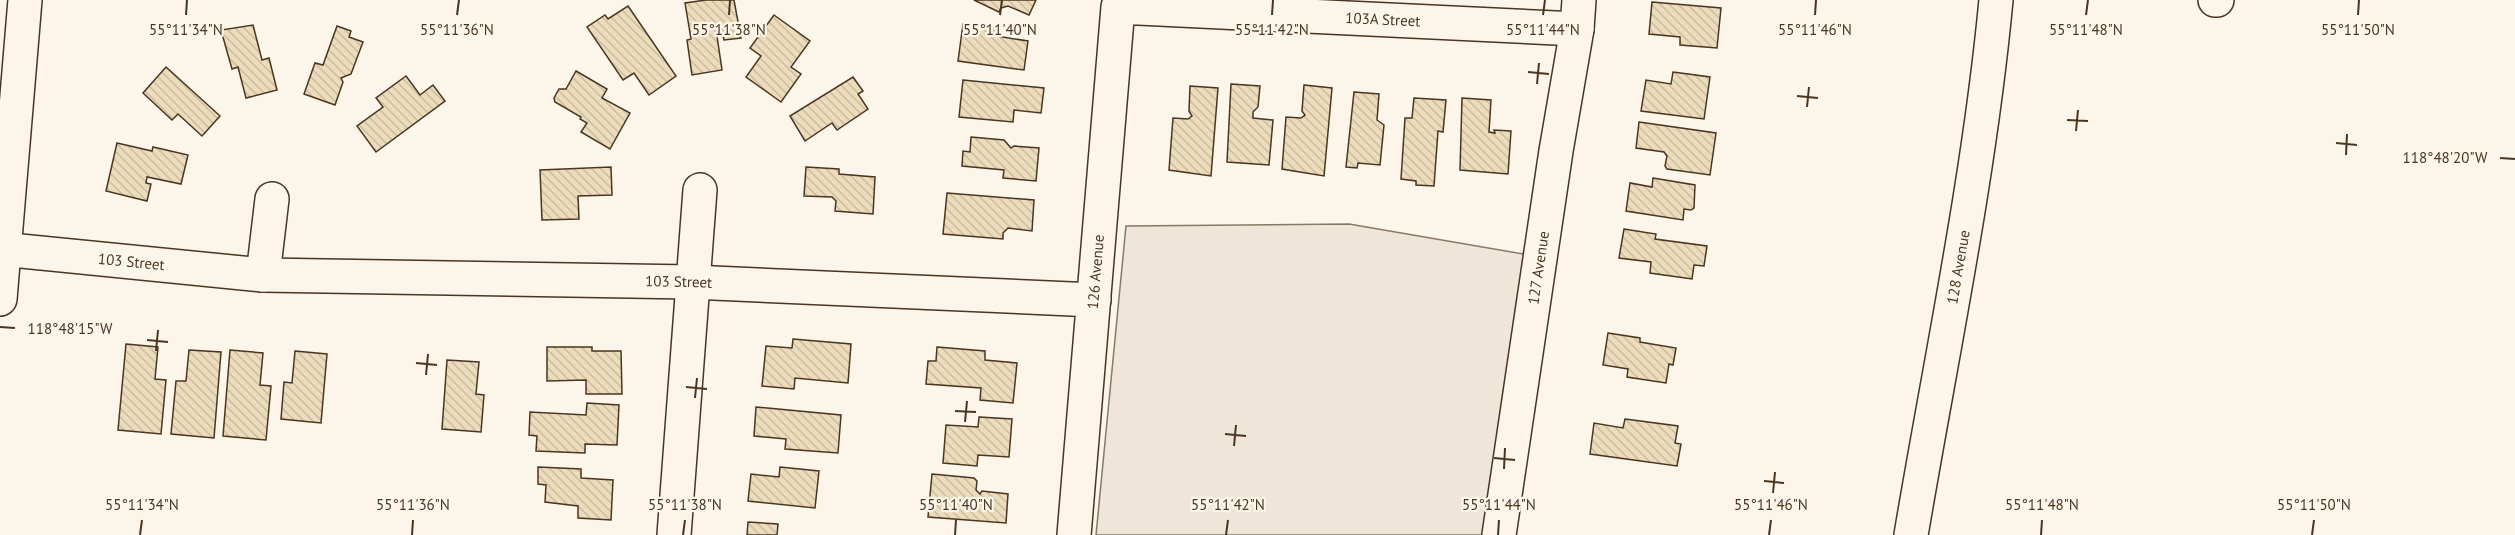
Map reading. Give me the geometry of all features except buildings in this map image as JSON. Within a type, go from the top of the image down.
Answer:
[{"type":"street","points":[[0,299],[2,249],[25,0]]},
{"type":"street","name":"128 Avenue","points":[[1911,535],[1965,228],[1989,71],[1996,0]]},
{"type":"street","name":"103A Street","points":[[1118,8],[1578,15]]},
{"type":"street","name":"126 Avenue","points":[[1074,535],[1118,8]]},
{"type":"street","name":"127 Avenue","points":[[1500,535],[1578,15]]},
{"type":"street","points":[[674,535],[699,190]]},
{"type":"street","points":[[263,275],[272,199]]},
{"type":"street","name":"103 Street","points":[[2,249],[263,275],[691,282],[1094,300]]},
{"type":"shaded area","points":[[1349,224],[1541,257],[1499,535],[1096,535],[1126,226]]}]
